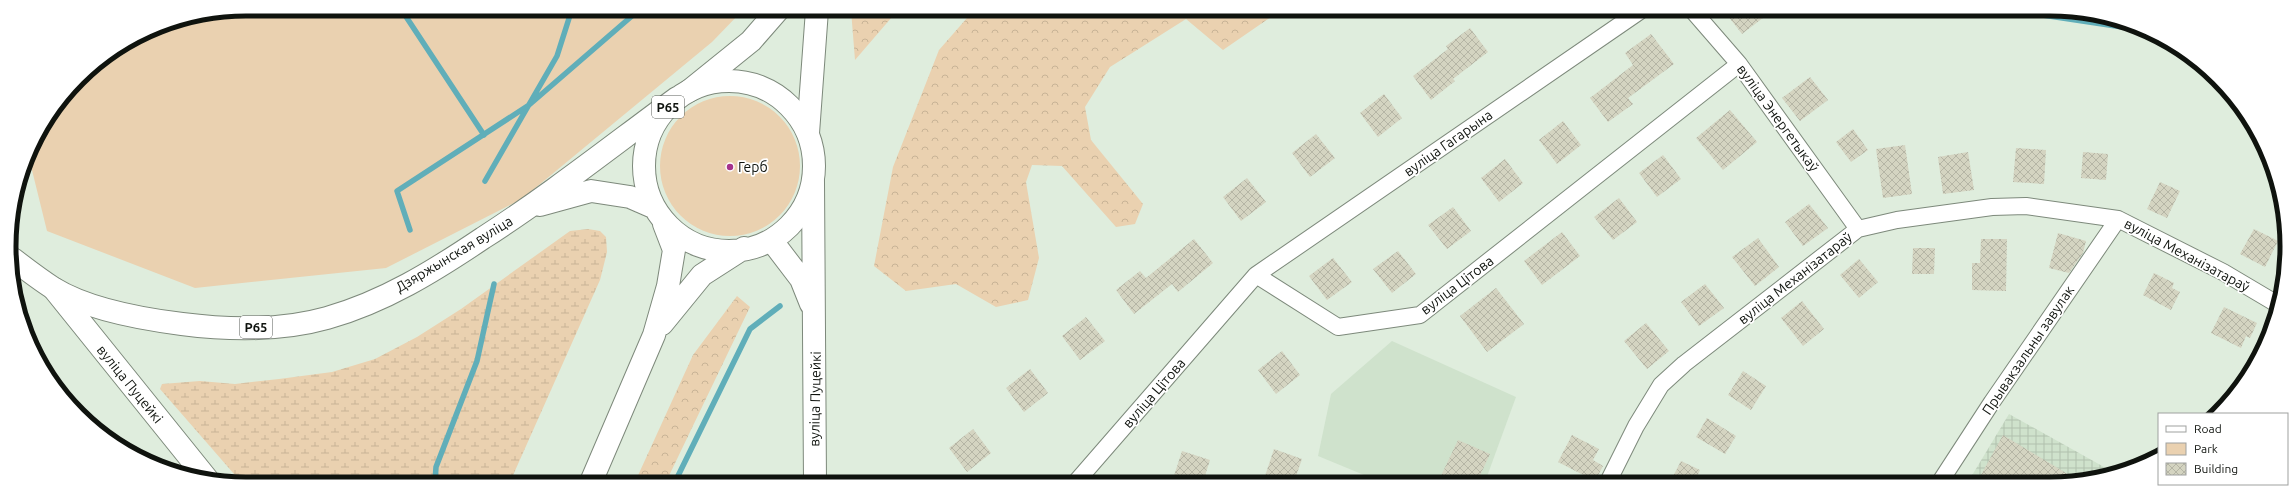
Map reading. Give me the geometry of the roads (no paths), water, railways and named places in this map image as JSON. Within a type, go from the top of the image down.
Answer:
[{"type":"main road","points":[[683,94],[751,41],[773,16]]},
{"type":"main road","points":[[808,133],[817,16]]},
{"type":"main road","name":"Р65","points":[[593,477],[654,335],[668,286],[674,250],[645,184],[643,160],[647,142],[660,115],[683,94],[719,82],[734,81],[758,86],[778,96],[796,112],[808,133],[814,157],[813,182],[805,206],[791,226],[772,241],[745,248],[720,248],[702,245],[681,238],[659,215]]},
{"type":"main road","name":"Дзяржынская вуліца","points":[[16,261],[54,289],[99,308],[155,321],[236,328],[278,327],[326,318],[356,308],[409,284],[460,254],[529,208],[683,94]]},
{"type":"main road","name":"вуліца Пуцейкі","points":[[813,182],[815,477]]},
{"type":"main road","name":"Дзяржынская вуліца","points":[[529,208],[591,192],[630,197],[659,215]]},
{"type":"main road","name":"вуліца Пуцейкі","points":[[772,241],[801,279],[815,315]]},
{"type":"main road","name":"Р65","points":[[654,335],[686,292],[702,275],[745,248]]},
{"type":"main road","name":"вуліца Пуцейкі","points":[[54,289],[202,473]]},
{"type":"street","name":"вуліца Гагарына","points":[[1256,275],[1633,16]]},
{"type":"street","name":"вуліца Энергетыкаў","points":[[1697,16],[1738,64],[1858,229]]},
{"type":"street","name":"вуліца Цітова","points":[[1080,477],[1256,275],[1338,327],[1420,315],[1738,64]]},
{"type":"street","name":"вуліца Механізатараў","points":[[1610,477],[1636,426],[1662,385],[1684,364],[1858,229],[1897,220],[1992,207],[2026,206],[2118,219],[2223,272],[2273,302]]},
{"type":"street","name":"Прывакзальны завулак","points":[[1943,477],[1992,402],[2118,219]]},
{"type":"waterway","points":[[406,16],[484,135]]},
{"type":"waterway","points":[[485,181],[557,56],[570,16]]},
{"type":"waterway","points":[[410,230],[397,191],[529,105],[632,16]]},
{"type":"waterway","points":[[2049,16],[2118,26]]},
{"type":"waterway","points":[[435,477],[436,467],[477,361],[494,284]]},
{"type":"waterway","points":[[677,477],[750,329],[780,306]]},
{"type":"place","name":"Герб","points":[[730,167]]}]
